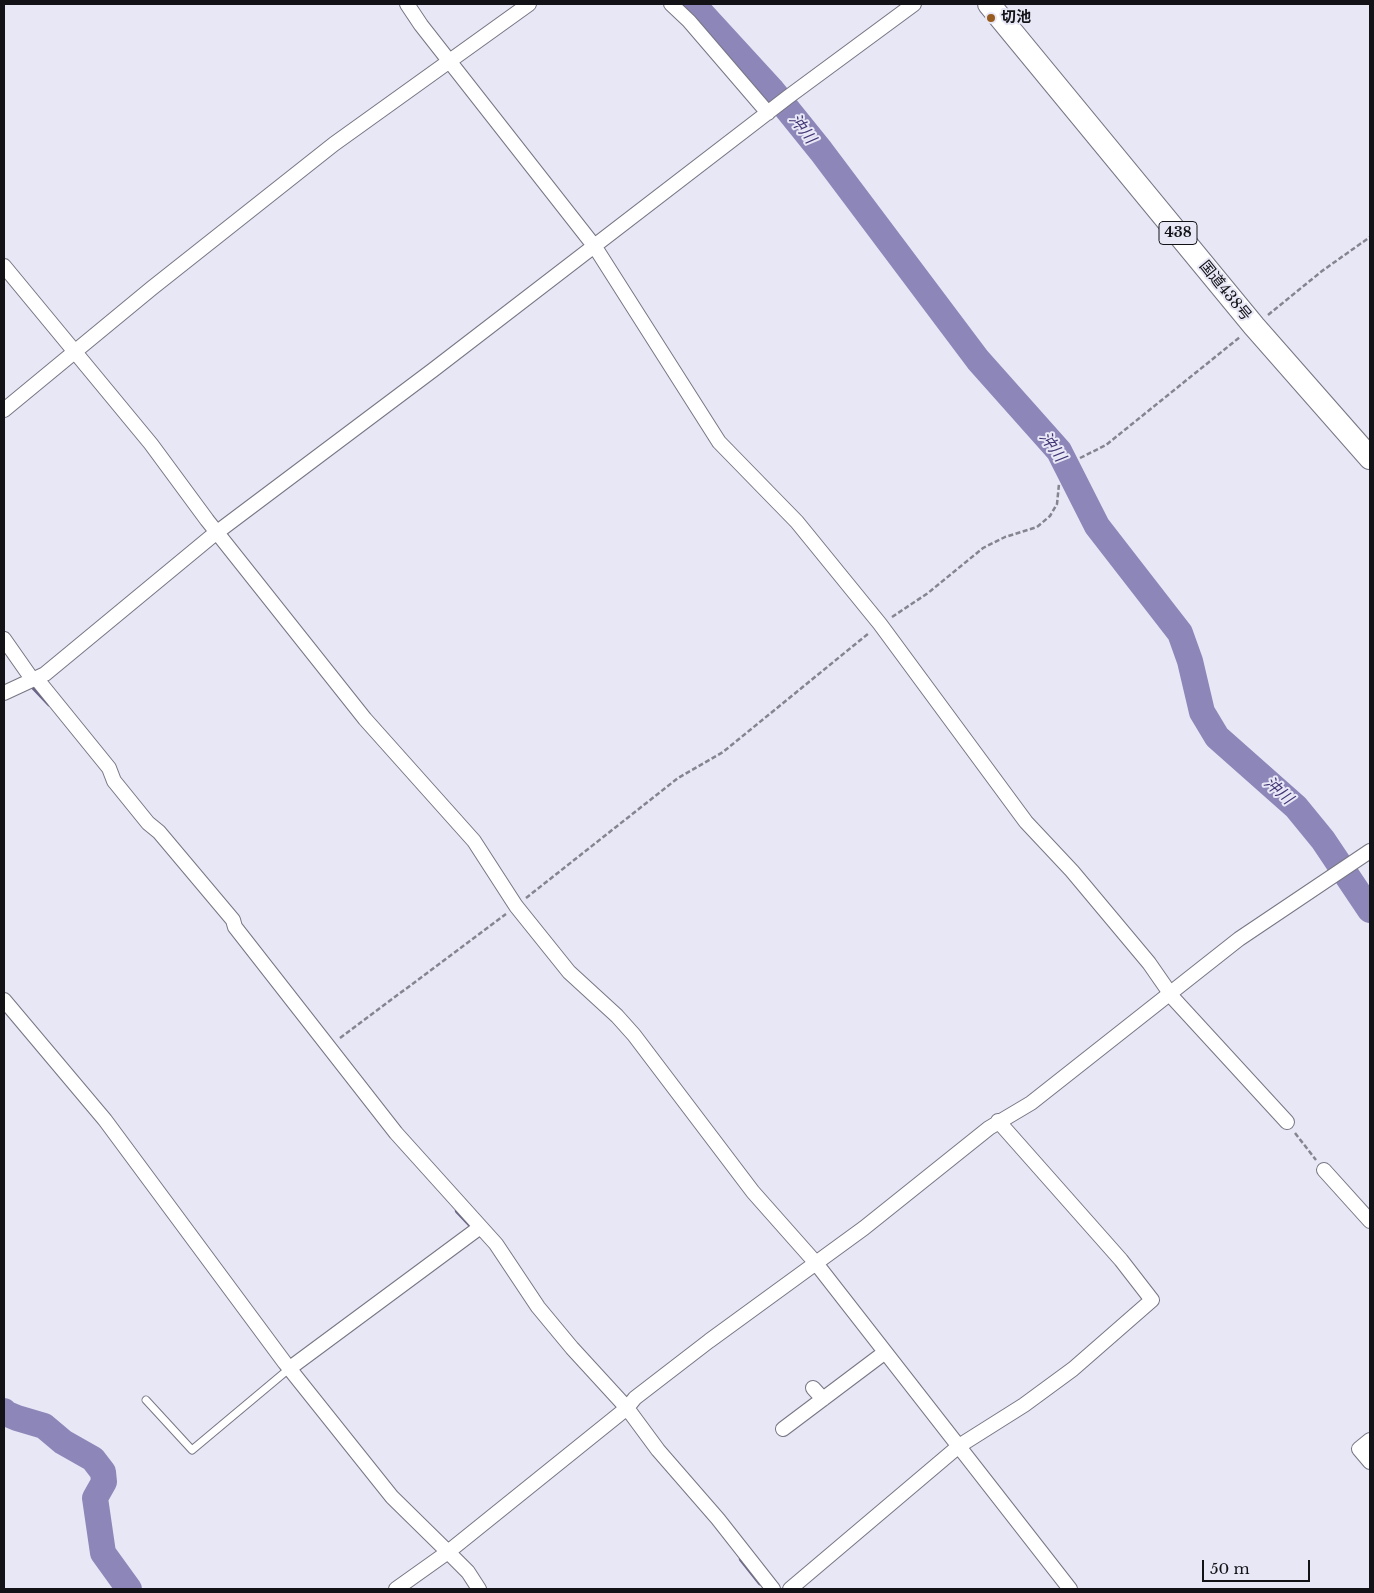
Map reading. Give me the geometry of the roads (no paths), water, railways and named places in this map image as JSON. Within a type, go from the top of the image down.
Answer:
[{"type":"highway","name":"国道438号","points":[[989,4],[1254,326],[1370,458]]},
{"type":"street","points":[[407,4],[595,247],[719,442],[797,522],[880,624],[1026,822],[1072,871],[1171,994],[1287,1122]]},
{"type":"street","points":[[4,410],[152,288],[334,144],[529,4]]},
{"type":"street","points":[[671,4],[689,21],[771,111]]},
{"type":"street","points":[[4,693],[45,674],[218,532],[595,247],[788,97],[914,4]]},
{"type":"street","points":[[4,266],[152,444],[218,532],[365,719],[474,841],[516,906],[569,972],[617,1016],[634,1035],[753,1192],[816,1262],[884,1353],[1070,1589]]},
{"type":"street","points":[[4,639],[109,768],[114,781],[142,816],[159,832],[233,920],[235,927],[396,1132],[476,1230],[496,1244],[538,1307],[624,1412],[718,1519],[773,1589]]},
{"type":"street","points":[[396,1589],[448,1552],[624,1412],[635,1398],[864,1228],[998,1121],[1031,1103],[1239,939],[1370,851]]},
{"type":"street","points":[[4,1000],[105,1120],[290,1368],[392,1497],[468,1572],[479,1589]]},
{"type":"street","points":[[790,1589],[959,1446],[1024,1405],[1073,1369],[1152,1300],[1121,1260],[998,1121]]},
{"type":"street","points":[[1324,1170],[1370,1222]]},
{"type":"street","points":[[290,1368],[476,1230]]},
{"type":"street","points":[[784,1429],[884,1353]]},
{"type":"street","points":[[813,1388],[823,1399]]},
{"type":"street","points":[[1370,1440],[1359,1449],[1370,1462]]},
{"type":"lane","points":[[146,1400],[192,1450],[290,1368]]},
{"type":"waterway","name":"沖川","points":[[693,4],[771,89],[821,151],[978,360],[1059,451],[1097,526],[1180,633],[1190,661],[1202,712],[1217,737],[1296,807],[1323,840],[1370,910]]},
{"type":"waterway","points":[[31,685],[49,704]]},
{"type":"waterway","points":[[457,1211],[474,1229]]},
{"type":"waterway","points":[[4,1411],[17,1418],[44,1426],[63,1442],[93,1459],[103,1472],[104,1482],[95,1498],[103,1553],[129,1589]]},
{"type":"waterway","points":[[741,1559],[760,1583]]},
{"type":"place","name":"切池","points":[[991,18]]}]
